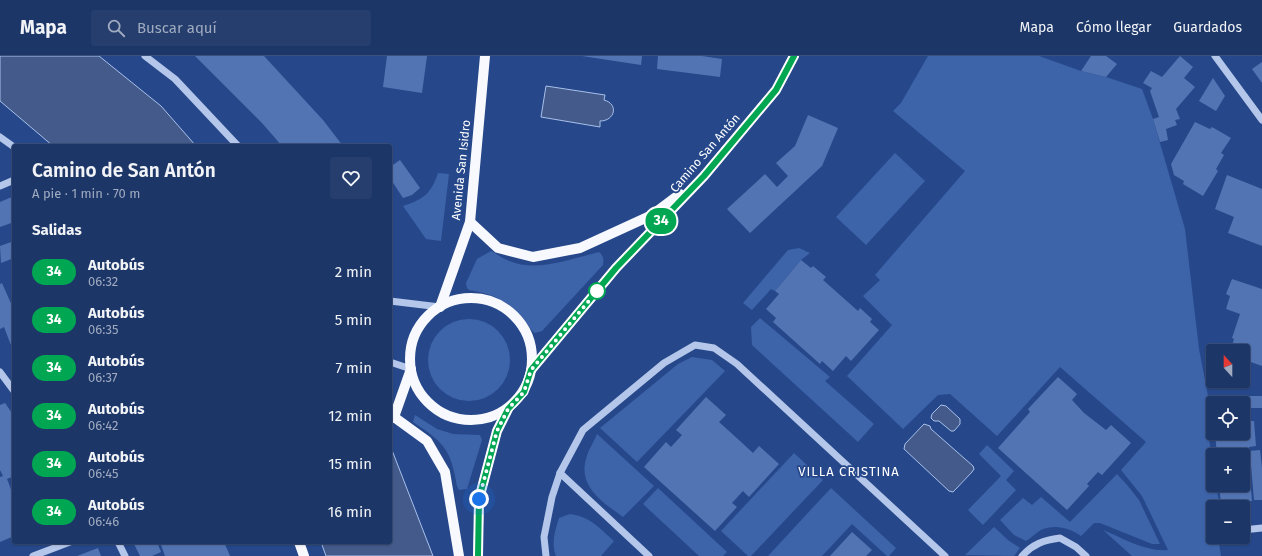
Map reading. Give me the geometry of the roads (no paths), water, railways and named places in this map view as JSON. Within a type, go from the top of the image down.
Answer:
[{"type":"main road","name":"Avenida San Isidro","points":[[440,307],[470,222],[485,56]]},
{"type":"main road","name":"Camino San Antón","points":[[531,370],[616,268],[704,176],[776,90],[794,56]]},
{"type":"main road","points":[[470,222],[498,248],[533,257],[580,248],[652,215],[704,176]]},
{"type":"main road","points":[[478,556],[479,499],[497,431],[508,409],[524,392],[533,358],[527,334],[512,313],[490,301],[464,298],[440,307],[420,326],[411,346],[411,369],[420,394],[431,406],[457,419],[486,419],[508,409]]},
{"type":"main road","points":[[411,369],[392,418],[427,441],[445,472],[459,556]]},
{"type":"main road","points":[[300,544],[304,556]]},
{"type":"street","points":[[145,56],[175,79],[236,144]]},
{"type":"street","points":[[1215,56],[1262,120]]},
{"type":"street","points":[[0,137],[12,145]]},
{"type":"street","points":[[0,186],[12,181]]},
{"type":"street","points":[[392,301],[440,307]]},
{"type":"street","points":[[546,556],[544,537],[552,497],[560,473],[583,430],[664,363],[695,345],[714,348],[737,364],[945,556]]},
{"type":"street","points":[[392,363],[411,369]]},
{"type":"street","points":[[0,372],[12,388]]},
{"type":"street","points":[[560,473],[649,556]]},
{"type":"street","points":[[1250,529],[1262,528]]},
{"type":"street","points":[[1022,556],[1030,548],[1044,540],[1060,538],[1076,547],[1086,556]]},
{"type":"street","points":[[33,556],[65,544]]},
{"type":"street","points":[[119,544],[125,556]]},
{"type":"district","name":"VILLA CRISTINA","points":[[849,471]]}]
